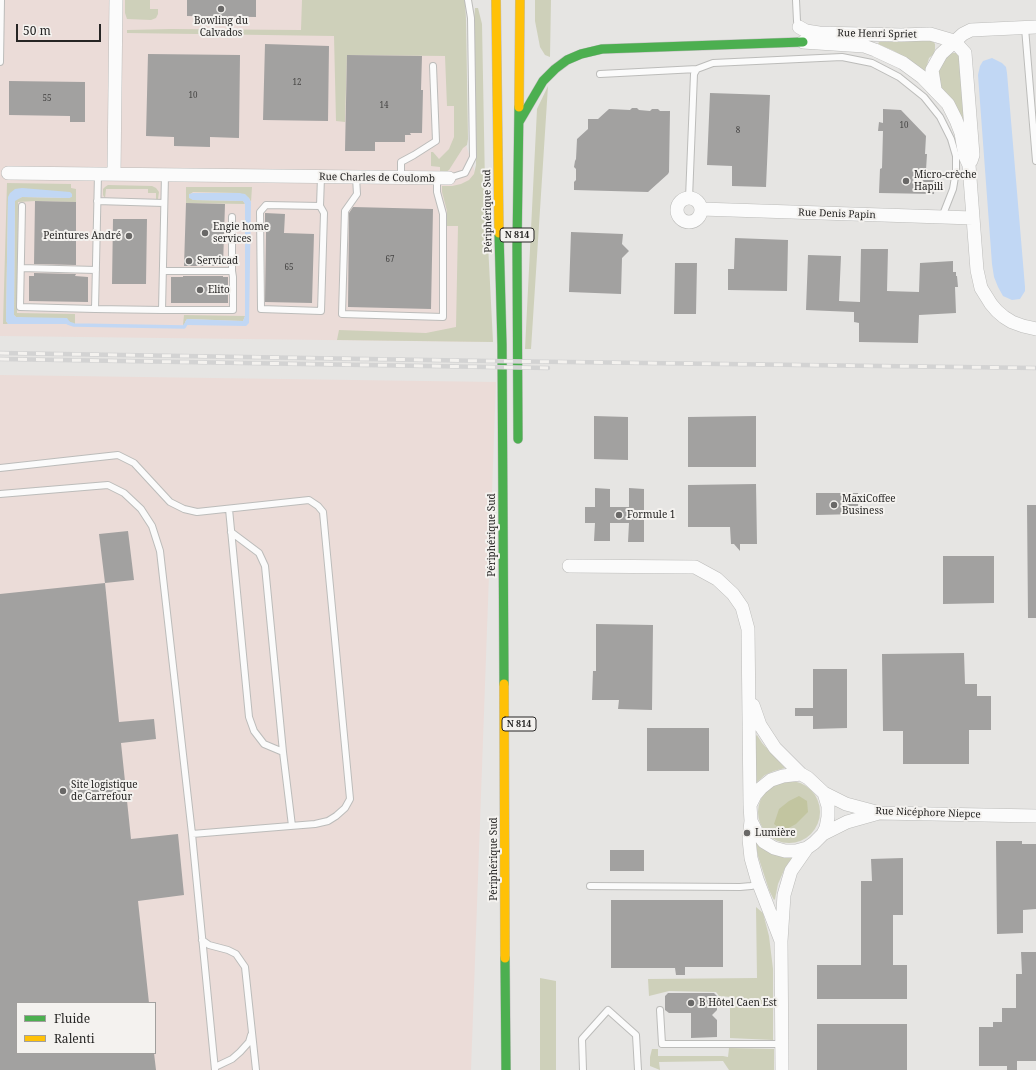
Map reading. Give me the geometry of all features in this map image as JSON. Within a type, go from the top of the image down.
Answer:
[{"type":"highway","name":"N 814","points":[[488,0],[496,29]]},
{"type":"highway","name":"Périphérique Sud","points":[[496,0],[502,346],[506,1070]]},
{"type":"highway","name":"N 814","points":[[518,450],[517,246],[520,0]]},
{"type":"highway","points":[[518,123],[543,81],[555,69],[568,60],[581,54],[602,49],[803,42]]},
{"type":"street","points":[[114,174],[116,0]]},
{"type":"street","name":"Rue Henri Spriet","points":[[799,26],[806,31],[819,33],[901,36],[930,34],[954,41]]},
{"type":"street","points":[[935,89],[932,70],[941,54],[962,34],[971,30],[1031,27]]},
{"type":"street","points":[[954,41],[965,53],[973,155],[969,165]]},
{"type":"street","name":"Rue Henri Spriet","points":[[803,42],[864,46],[903,64],[922,77],[948,104],[961,134],[965,156],[969,165],[977,270],[981,288],[997,311],[1004,317],[1012,322],[1036,329]]},
{"type":"street","name":"Rue Charles de Coulomb","points":[[4,173],[443,178]]},
{"type":"street","points":[[689,198],[697,201],[701,209],[701,213],[698,217],[691,222],[682,220],[677,212],[680,202],[689,198]]},
{"type":"street","name":"Rue Denis Papin","points":[[701,209],[973,218]]},
{"type":"street","points":[[569,566],[695,567],[717,579],[742,607],[748,629],[751,821],[749,839],[751,858],[759,884],[781,941]]},
{"type":"street","points":[[749,691],[760,725],[774,748],[801,774],[808,778],[824,793],[828,806],[828,817],[823,834]]},
{"type":"street","points":[[750,805],[755,795],[771,780],[783,776],[801,774]]},
{"type":"street","name":"Rue Nicéphore Niepce","points":[[824,793],[846,804],[880,813],[1036,816]]},
{"type":"street","points":[[782,1070],[781,941],[784,895],[791,871],[807,848],[823,834],[847,822],[880,813]]},
{"type":"street","points":[[751,821],[757,833],[764,842],[774,848],[784,851],[796,851],[807,848]]},
{"type":"lane","points":[[0,62],[1,0]]},
{"type":"lane","name":"Rue Charles de Coulomb","points":[[443,178],[465,173],[473,157],[470,18],[468,0]]},
{"type":"lane","points":[[796,0],[797,21],[799,26]]},
{"type":"lane","points":[[1031,27],[1036,162]]},
{"type":"lane","points":[[600,74],[697,69],[713,63],[842,57],[872,63],[899,77],[924,97],[940,117],[951,139],[956,156],[956,171],[953,189],[942,218]]},
{"type":"lane","points":[[402,178],[401,162],[436,141],[434,66]]},
{"type":"lane","points":[[689,198],[694,74],[697,69]]},
{"type":"lane","points":[[95,309],[98,174]]},
{"type":"lane","points":[[162,310],[165,175]]},
{"type":"lane","points":[[320,206],[266,206],[260,212],[261,309],[321,311],[324,213],[320,206],[321,177]]},
{"type":"lane","points":[[356,177],[357,194],[345,211],[342,314],[443,318],[443,214],[437,192],[443,178]]},
{"type":"lane","points":[[97,201],[164,203]]},
{"type":"lane","points":[[22,206],[20,307],[233,310],[232,217]]},
{"type":"lane","points":[[21,268],[96,270]]},
{"type":"lane","points":[[163,271],[232,271]]},
{"type":"lane","points":[[0,468],[118,455],[134,463],[170,502],[184,509],[197,512],[309,500],[324,512],[350,799],[345,808],[336,816],[328,821],[315,824],[192,834]]},
{"type":"lane","points":[[0,494],[108,485],[124,493],[141,509],[152,526],[160,552],[192,834],[215,1069],[232,1059],[240,1052],[249,1042],[252,1034]]},
{"type":"lane","points":[[229,509],[249,717],[254,731],[264,744],[282,752]]},
{"type":"lane","points":[[231,532],[259,553],[265,566],[282,752],[292,826]]},
{"type":"lane","points":[[590,886],[751,886],[759,884]]},
{"type":"lane","points":[[202,940],[209,946],[228,950],[236,954],[245,968],[256,1070]]},
{"type":"lane","points":[[584,1070],[582,1038],[608,1010],[636,1035],[638,1070]]},
{"type":"lane","points":[[660,1010],[662,1044],[782,1044]]},
{"type":"shaded area","points":[[0,0],[456,0],[463,136],[476,175],[488,342],[0,336]]},
{"type":"shaded area","points":[[0,375],[496,382],[471,1070],[0,1070]]},
{"type":"green space","points":[[125,0],[150,0],[150,9],[158,9],[156,18],[151,20],[127,19],[125,13]]},
{"type":"green space","points":[[302,0],[465,0],[468,139],[467,145],[463,148],[449,170],[446,172],[440,172],[440,167],[431,166],[431,152],[433,152],[439,159],[449,149],[454,137],[454,106],[447,106],[445,56],[347,55],[345,122],[336,121],[334,36],[127,33],[127,30],[171,29],[301,30]]},
{"type":"green space","points":[[535,0],[551,0],[550,57],[545,55],[540,47],[535,21]]},
{"type":"green space","points":[[475,8],[478,8],[482,24],[485,185],[493,342],[337,340],[339,330],[426,333],[456,327],[458,226],[447,226],[447,211],[442,186],[461,184],[469,180],[474,174],[476,165]]},
{"type":"green space","points":[[932,40],[935,44],[935,49],[934,54],[929,58],[926,72],[894,51],[878,44],[879,42]]},
{"type":"green space","points":[[958,53],[961,57],[969,141],[939,85],[939,66],[946,55]]},
{"type":"green space","points":[[548,86],[531,349],[525,349],[537,109]]},
{"type":"green space","points":[[7,183],[71,184],[71,188],[76,189],[76,202],[18,202],[17,313],[75,314],[75,324],[66,324],[70,322],[16,317],[14,315],[15,200],[22,197],[69,198],[72,194],[8,197],[6,321],[8,324],[3,324]]},
{"type":"green space","points":[[108,185],[152,186],[159,192],[158,199],[156,199],[156,193],[148,193],[148,189],[106,189],[105,198],[103,195],[103,189]]},
{"type":"green space","points":[[186,187],[252,187],[251,202],[249,198],[239,193],[193,192],[189,195],[193,200],[243,201],[245,204],[186,203]]},
{"type":"green space","points":[[184,315],[245,316],[243,321],[187,319],[185,322],[187,325],[183,325]]},
{"type":"green space","points":[[757,735],[762,743],[785,768],[765,775],[756,783],[756,736]]},
{"type":"green space","points":[[789,781],[801,784],[811,790],[817,800],[820,812],[817,824],[811,834],[801,840],[789,843],[777,840],[767,834],[761,824],[758,812],[761,800],[767,790],[777,784]]},
{"type":"green space","points":[[799,796],[807,801],[808,812],[796,824],[783,831],[774,824],[779,809],[789,801]]},
{"type":"green space","points":[[755,840],[793,857],[785,868],[778,884],[774,900],[769,890],[758,856]]},
{"type":"green space","points":[[756,907],[763,913],[769,936],[773,969],[773,1040],[730,1038],[730,997],[719,996],[716,992],[669,991],[649,996],[648,979],[757,978]]},
{"type":"green space","points":[[540,978],[556,981],[556,1070],[540,1070]]},
{"type":"green space","points":[[729,1048],[774,1049],[774,1070],[729,1070],[723,1061],[659,1062],[660,1070],[650,1066],[652,1049],[658,1049],[658,1056],[728,1057]]},
{"type":"water","points":[[992,58],[1002,63],[1006,67],[1007,73],[1025,287],[1025,291],[1020,299],[1012,300],[1003,296],[998,287],[994,277],[992,264],[978,75],[983,61]]},
{"type":"water","points":[[22,188],[70,192],[72,197],[22,197],[15,201],[14,315],[16,317],[67,318],[70,322],[66,324],[8,324],[6,321],[8,197],[15,189]]},
{"type":"water","points":[[239,193],[245,194],[251,202],[249,323],[246,326],[187,325],[185,322],[187,319],[243,321],[245,316],[245,204],[243,201],[193,200],[189,198],[189,194]]},
{"type":"building","name":"Bowling du Calvados","points":[[187,0],[256,0],[256,17],[187,16]]},
{"type":"building","points":[[265,44],[329,46],[328,121],[263,120]]},
{"type":"building","points":[[148,54],[240,55],[239,138],[210,137],[210,147],[174,146],[174,137],[146,136]]},
{"type":"building","points":[[347,55],[422,56],[422,133],[410,133],[411,135],[405,135],[405,142],[375,142],[375,151],[345,151]]},
{"type":"building","points":[[9,81],[85,82],[85,122],[70,122],[70,116],[9,115]]},
{"type":"building","points":[[710,93],[770,95],[766,187],[732,186],[732,166],[707,165]]},
{"type":"building","points":[[632,108],[650,111],[652,109],[658,109],[660,111],[670,111],[668,174],[648,192],[574,190],[574,182],[576,180],[576,169],[574,167],[577,139],[588,129],[588,119],[598,119],[609,109],[630,110]]},
{"type":"building","points":[[883,109],[901,110],[926,136],[926,170],[935,171],[934,194],[879,193],[880,169],[882,168],[883,131],[878,131],[879,122],[883,123]]},
{"type":"building","points":[[35,201],[76,202],[76,265],[34,264]]},
{"type":"building","name":"Engie home services","points":[[186,203],[225,204],[223,266],[184,266]]},
{"type":"building","points":[[353,207],[433,209],[431,309],[348,307],[349,213]]},
{"type":"building","points":[[265,213],[285,214],[284,233],[314,234],[312,303],[265,302]]},
{"type":"building","name":"Peintures André","points":[[113,219],[147,219],[146,284],[112,284]]},
{"type":"building","points":[[571,232],[623,234],[622,244],[629,251],[622,258],[621,294],[569,292]]},
{"type":"building","points":[[735,238],[788,240],[787,291],[728,290],[728,269],[734,269]]},
{"type":"building","points":[[861,249],[888,249],[887,291],[919,292],[920,263],[953,261],[953,272],[956,272],[958,287],[955,287],[956,313],[919,315],[918,343],[859,342],[859,323],[854,322],[854,312],[806,310],[808,255],[841,256],[839,301],[860,302]]},
{"type":"building","points":[[675,263],[697,263],[696,314],[674,314]]},
{"type":"building","points":[[34,273],[76,274],[75,276],[88,277],[88,302],[29,301],[29,276],[34,276]]},
{"type":"building","name":"Elito","points":[[171,277],[228,277],[228,303],[171,303]]},
{"type":"building","points":[[594,416],[628,417],[628,460],[594,459]]},
{"type":"building","points":[[756,416],[756,467],[688,467],[688,417]]},
{"type":"building","points":[[756,484],[757,544],[740,544],[740,551],[734,544],[731,544],[730,527],[688,527],[688,485]]},
{"type":"building","name":"Formule 1","points":[[595,488],[610,489],[610,507],[629,507],[629,488],[644,489],[644,542],[628,542],[629,523],[610,523],[610,541],[594,541],[595,523],[585,523],[585,507],[595,507]]},
{"type":"building","points":[[816,493],[858,493],[858,514],[816,515]]},
{"type":"building","points":[[1027,505],[1036,505],[1036,618],[1028,618]]},
{"type":"building","points":[[128,531],[134,580],[105,583],[99,534]]},
{"type":"building","points":[[943,556],[994,556],[994,603],[943,604]]},
{"type":"building","name":"Site logistique de Carrefour","points":[[105,583],[119,722],[154,719],[156,739],[121,743],[131,839],[178,834],[184,895],[138,901],[149,1002],[16,1002],[16,1054],[154,1054],[156,1070],[0,1070],[0,594]]},
{"type":"building","points":[[596,624],[653,625],[652,710],[618,709],[619,700],[592,700],[593,671],[596,671]]},
{"type":"building","points":[[964,653],[965,684],[977,684],[977,696],[991,696],[991,730],[969,730],[969,764],[903,764],[903,731],[883,731],[882,654]]},
{"type":"building","points":[[813,669],[847,669],[847,728],[813,729],[813,716],[795,716],[795,708],[813,708]]},
{"type":"building","points":[[647,728],[709,728],[709,771],[647,771]]},
{"type":"building","points":[[996,841],[1022,841],[1022,844],[1036,844],[1036,909],[1023,910],[1023,933],[997,934]]},
{"type":"building","points":[[610,850],[644,850],[644,871],[610,871]]},
{"type":"building","points":[[903,858],[903,915],[893,915],[893,965],[907,965],[907,999],[817,999],[817,965],[861,965],[861,881],[872,881],[871,859]]},
{"type":"building","points":[[611,900],[723,900],[723,967],[685,967],[685,975],[676,975],[675,968],[611,968]]},
{"type":"building","points":[[1021,952],[1036,952],[1036,1061],[1017,1061],[1017,1070],[1007,1070],[1007,1066],[979,1066],[979,1027],[993,1027],[993,1022],[1002,1022],[1002,1008],[1016,1008],[1016,974],[1022,974]]},
{"type":"building","points":[[668,993],[714,993],[717,996],[717,1010],[712,1015],[717,1020],[717,1037],[691,1038],[691,1013],[669,1013],[665,1010],[665,996]]},
{"type":"building","points":[[817,1024],[907,1024],[907,1070],[817,1070]]},
{"type":"waterway","points":[[68,323],[74,325],[184,327],[186,324]]},
{"type":"railway","points":[[0,353],[1036,368]]},
{"type":"railway","points":[[0,359],[548,368]]},
{"type":"traffic: fast","points":[[519,122],[543,81],[567,60],[581,54],[602,49],[803,42]]},
{"type":"traffic: fast","points":[[518,439],[517,246],[519,107]]},
{"type":"traffic: fast","points":[[499,233],[502,345],[504,684]]},
{"type":"traffic: fast","points":[[505,958],[506,1070]]},
{"type":"traffic: slow","points":[[496,0],[499,233]]},
{"type":"traffic: slow","points":[[519,107],[520,0]]},
{"type":"traffic: slow","points":[[504,684],[505,958]]},
{"type":"place","name":"Bowling du Calvados","points":[[221,9]]},
{"type":"place","name":"Micro-crèche Hapili","points":[[906,181]]},
{"type":"place","name":"Engie home services","points":[[205,233]]},
{"type":"place","name":"Peintures André","points":[[129,236]]},
{"type":"place","name":"Servicad","points":[[189,261]]},
{"type":"place","name":"Elito","points":[[200,290]]},
{"type":"place","name":"MaxiCoffee Business","points":[[834,505]]},
{"type":"place","name":"Formule 1","points":[[619,515]]},
{"type":"place","name":"Site logistique de Carrefour","points":[[63,791]]},
{"type":"place","name":"Lumière","points":[[747,833]]},
{"type":"place","name":"B Hôtel Caen Est","points":[[691,1003]]}]
